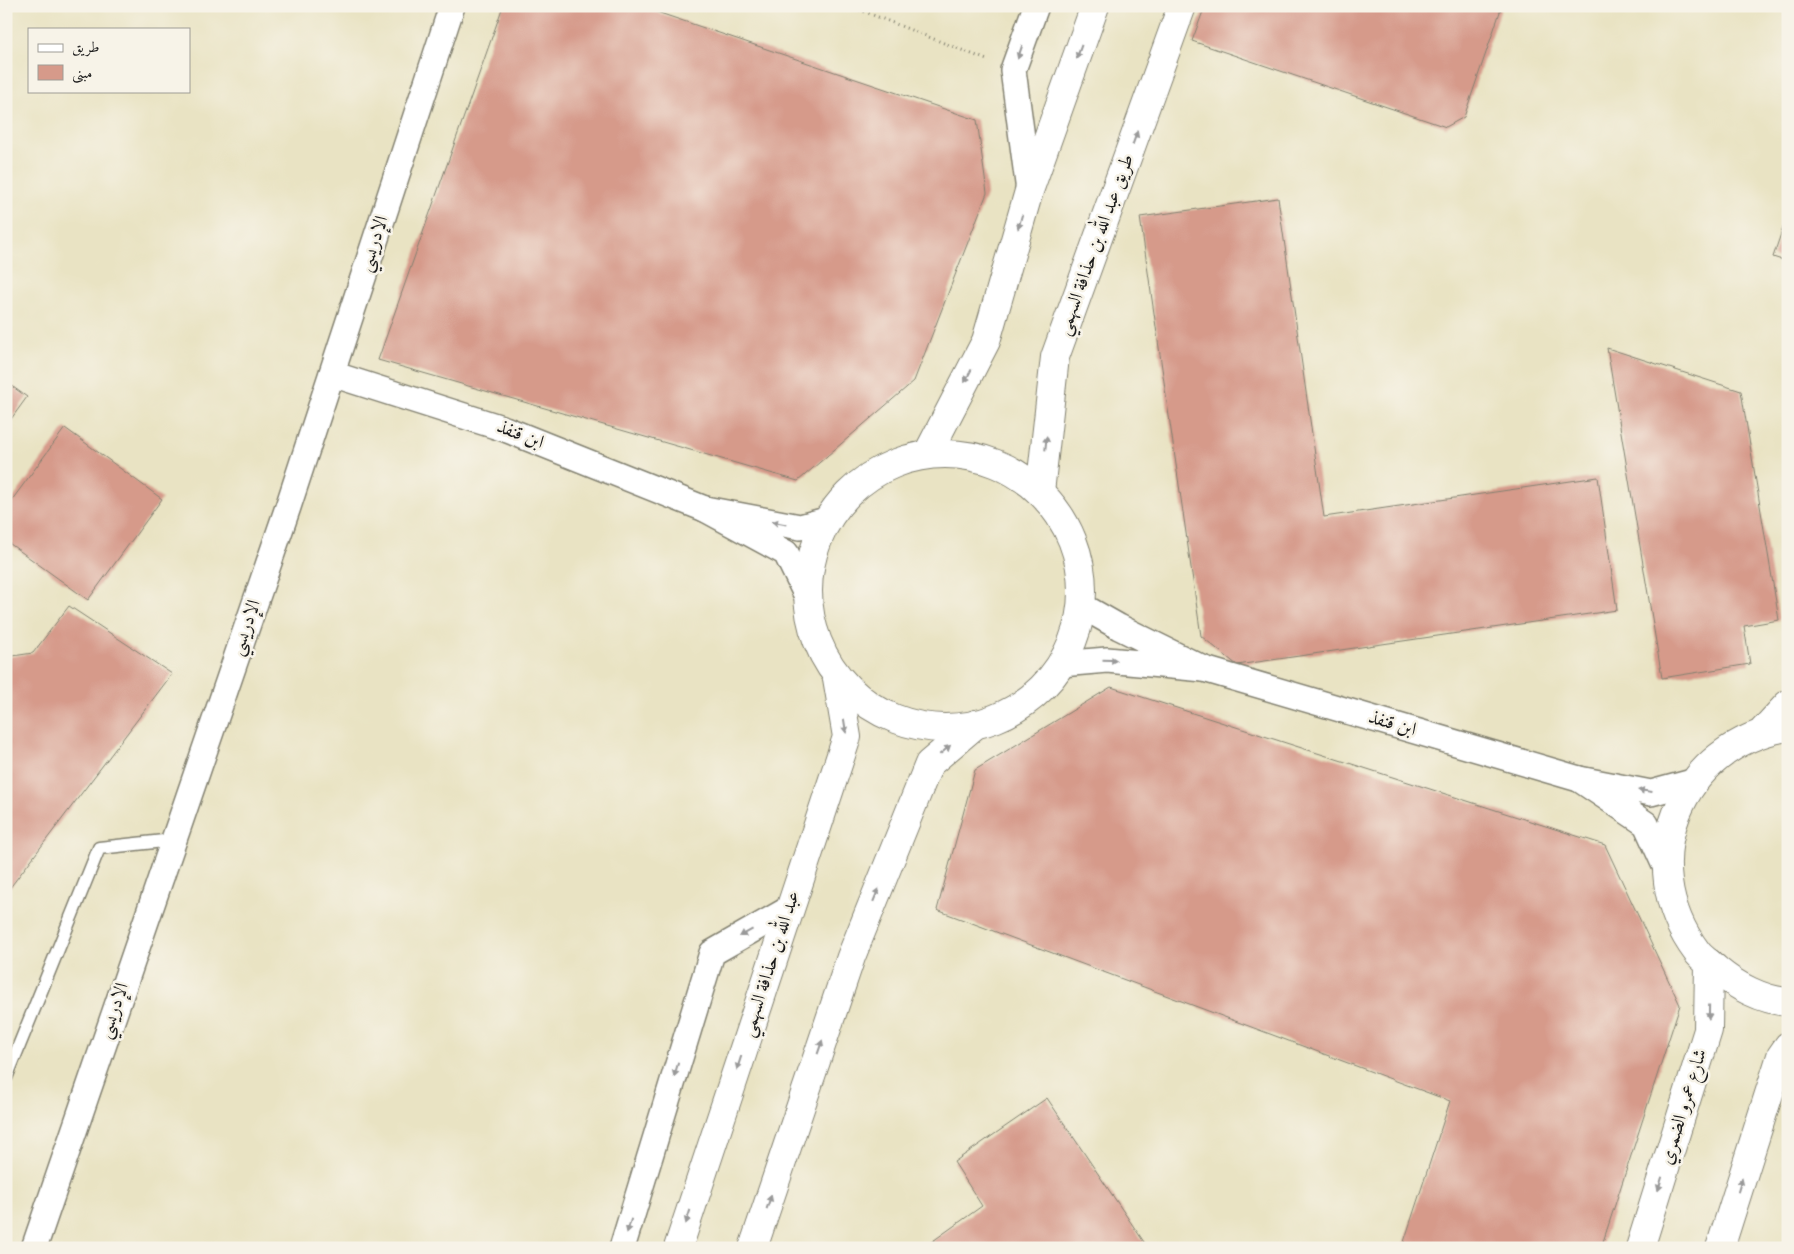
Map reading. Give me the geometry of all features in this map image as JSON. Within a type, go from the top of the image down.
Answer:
[{"type":"street","name":"الإدريسي","points":[[34,1248],[332,374],[452,6]]},
{"type":"street","points":[[1029,191],[1014,70],[1036,6]]},
{"type":"street","points":[[927,455],[986,342],[1029,191],[1095,6]]},
{"type":"street","name":"طريق عبد الله بن حذافة السهمي","points":[[1040,492],[1055,357],[1182,6]]},
{"type":"street","name":"ابن قنفذ","points":[[332,374],[506,429],[705,509]]},
{"type":"street","points":[[705,509],[786,553],[807,596],[815,639],[837,678],[865,704],[900,721],[937,728],[976,724],[1009,712],[1038,692],[1061,664],[1075,636],[1082,606],[1080,564],[1066,525],[1040,492],[1016,473],[987,460],[958,454],[927,455],[887,466],[852,488],[826,520],[811,557],[807,596]]},
{"type":"street","points":[[705,509],[800,527],[826,520]]},
{"type":"street","points":[[1082,606],[1119,627],[1204,669]]},
{"type":"street","points":[[1061,664],[1107,660],[1204,669]]},
{"type":"street","name":"ابن قنفذ","points":[[1204,669],[1579,779]]},
{"type":"street","name":"عبد الله بن حذافة السهمي","points":[[678,1248],[847,737],[837,678]]},
{"type":"street","points":[[1666,868],[1672,822],[1692,782],[1724,750],[1776,728],[1788,704]]},
{"type":"street","points":[[753,1248],[850,957],[928,764],[976,724]]},
{"type":"street","points":[[1579,779],[1651,793],[1692,782]]},
{"type":"street","points":[[1579,779],[1646,824],[1666,868],[1675,912],[1698,953],[1732,983],[1774,1001],[1788,1002]]},
{"type":"street","points":[[622,1248],[712,952],[789,909]]},
{"type":"street","name":"شارع عمرو الضمري","points":[[1640,1248],[1708,1030],[1709,963]]},
{"type":"street","points":[[1720,1248],[1781,1056],[1788,1046]]},
{"type":"street","points":[[1731,1248],[1732,1210]]},
{"type":"lane","points":[[6,1078],[99,848],[173,840]]},
{"type":"path","points":[[850,6],[1014,70]]},
{"type":"building","points":[[503,6],[639,6],[977,120],[987,193],[914,381],[798,481],[378,360]]},
{"type":"building","points":[[1205,6],[1502,6],[1464,117],[1446,127],[1192,41]]},
{"type":"building","points":[[1278,198],[1324,517],[1598,477],[1617,610],[1237,665],[1201,636],[1140,217]]},
{"type":"building","points":[[1788,216],[1788,262],[1773,257]]},
{"type":"building","points":[[1607,348],[1741,391],[1779,620],[1744,626],[1750,664],[1662,678]]},
{"type":"building","points":[[6,382],[27,397],[6,426]]},
{"type":"building","points":[[65,428],[162,499],[88,600],[6,541],[6,508]]},
{"type":"building","points":[[69,606],[172,674],[6,893],[6,657],[33,653]]},
{"type":"building","points":[[1111,687],[1605,845],[1680,1005],[1601,1248],[1402,1248],[1450,1101],[937,910],[975,770]]},
{"type":"building","points":[[1047,1098],[1148,1248],[923,1248],[982,1206],[954,1162]]}]
